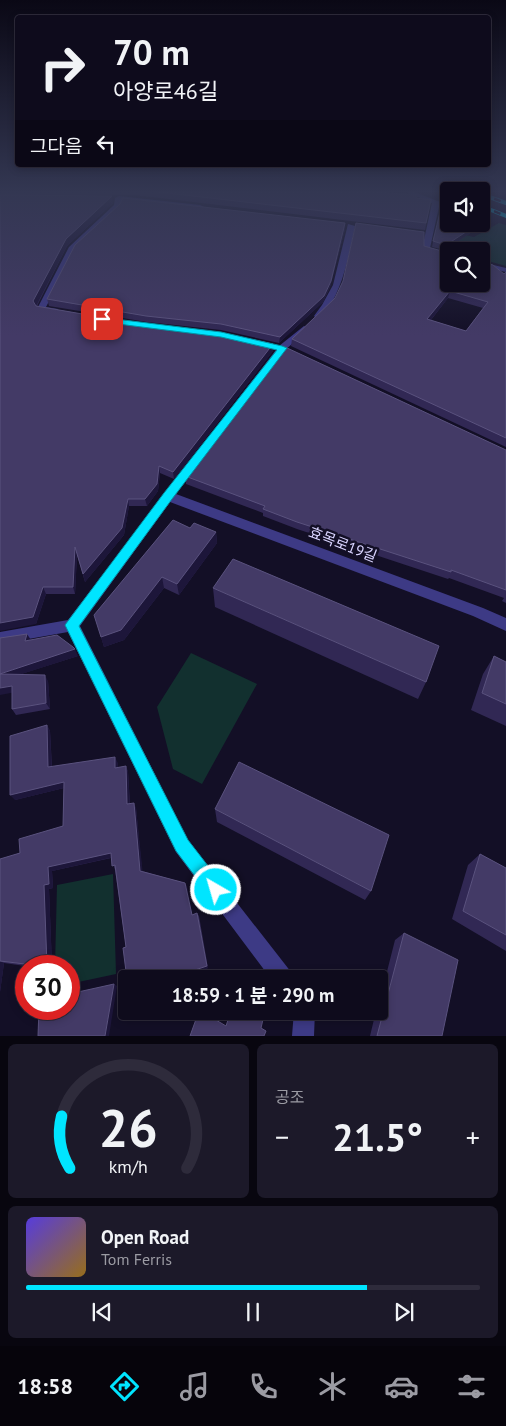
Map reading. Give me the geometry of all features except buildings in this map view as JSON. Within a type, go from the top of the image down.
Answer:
[{"type":"street","points":[[68,313],[41,308],[72,249],[82,239]]},
{"type":"street","points":[[0,638],[72,625],[168,496],[282,349],[329,304],[336,288],[348,239]]},
{"type":"street","points":[[427,239],[426,249],[440,253]]},
{"type":"street","points":[[490,266],[506,270]]},
{"type":"street","name":"효목로19길","points":[[168,496],[478,612],[506,625]]},
{"type":"street","points":[[72,625],[182,846],[277,970]]},
{"type":"street","points":[[303,1036],[305,1020]]},
{"type":"green space","points":[[440,239],[506,239],[506,266],[490,262],[490,242],[440,242]]},
{"type":"green space","points":[[191,653],[257,684],[202,784],[173,769],[157,707]]},
{"type":"green space","points":[[113,874],[116,974],[80,982],[80,955],[55,955],[57,885]]},
{"type":"route","points":[[102,319],[221,335],[282,348],[72,625],[182,846],[216,890]]}]
